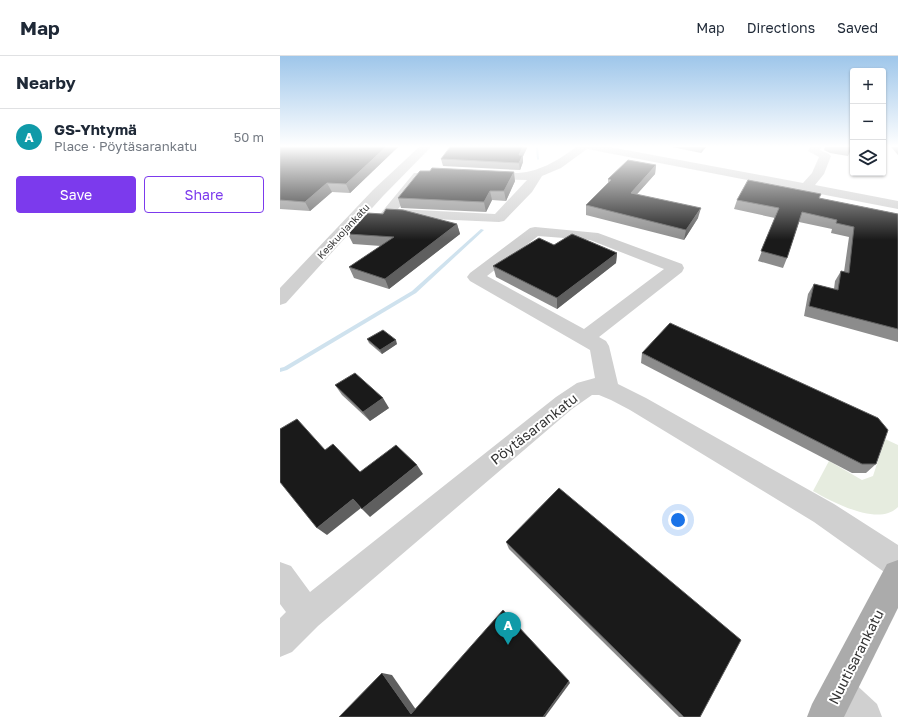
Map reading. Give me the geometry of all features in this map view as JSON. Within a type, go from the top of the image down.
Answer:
[{"type":"main road","name":"Nuutisarankatu","points":[[832,705],[898,575]]},
{"type":"street","name":"Keskuojankatu","points":[[280,299],[393,178]]},
{"type":"street","points":[[416,178],[388,213],[499,218],[527,189],[534,178]]},
{"type":"street","points":[[755,178],[898,205]]},
{"type":"street","points":[[806,188],[815,178]]},
{"type":"street","points":[[585,338],[676,268],[592,236],[535,231],[476,277],[599,346],[608,390]]},
{"type":"street","name":"Pöytäsarankatu","points":[[280,640],[307,615],[564,403],[585,389],[593,387],[614,391],[824,513],[898,563]]},
{"type":"street","points":[[280,577],[307,615]]},
{"type":"street","points":[[832,705],[864,717]]},
{"type":"shaded area","points":[[885,439],[898,445],[898,507],[890,513],[868,514],[856,511],[813,491],[829,461],[862,480],[873,476]]},
{"type":"building","points":[[280,178],[353,178],[346,184],[327,183],[305,202],[280,200]]},
{"type":"building","points":[[414,178],[511,178],[504,191],[490,191],[484,202],[398,198]]},
{"type":"building","points":[[645,178],[631,193],[701,208],[686,230],[586,205],[611,180],[608,179]]},
{"type":"building","points":[[748,180],[821,194],[819,198],[898,214],[898,329],[809,306],[814,284],[838,290],[841,271],[849,273],[854,227],[836,223],[837,220],[802,212],[787,258],[761,251],[779,208],[737,200]]},
{"type":"building","points":[[386,209],[403,210],[457,224],[385,279],[349,267],[394,237],[348,234],[367,213],[383,214]]},
{"type":"building","points":[[572,234],[617,253],[557,298],[493,266],[539,238],[554,245]]},
{"type":"building","points":[[670,323],[878,418],[888,430],[876,464],[862,464],[642,353]]},
{"type":"building","points":[[383,330],[396,340],[380,350],[367,339]]},
{"type":"building","points":[[355,373],[383,398],[363,412],[335,385]]},
{"type":"building","points":[[297,419],[325,450],[333,444],[360,472],[396,445],[417,465],[362,509],[353,499],[317,528],[280,482],[280,429]]},
{"type":"building","points":[[559,488],[741,640],[700,717],[684,717],[506,542]]},
{"type":"building","points":[[503,610],[569,681],[543,717],[339,717],[382,673],[411,714]]},
{"type":"waterway","points":[[280,370],[285,369],[414,292],[482,230]]},
{"type":"place","name":"GS-Yhtymä","points":[[508,645]]}]
